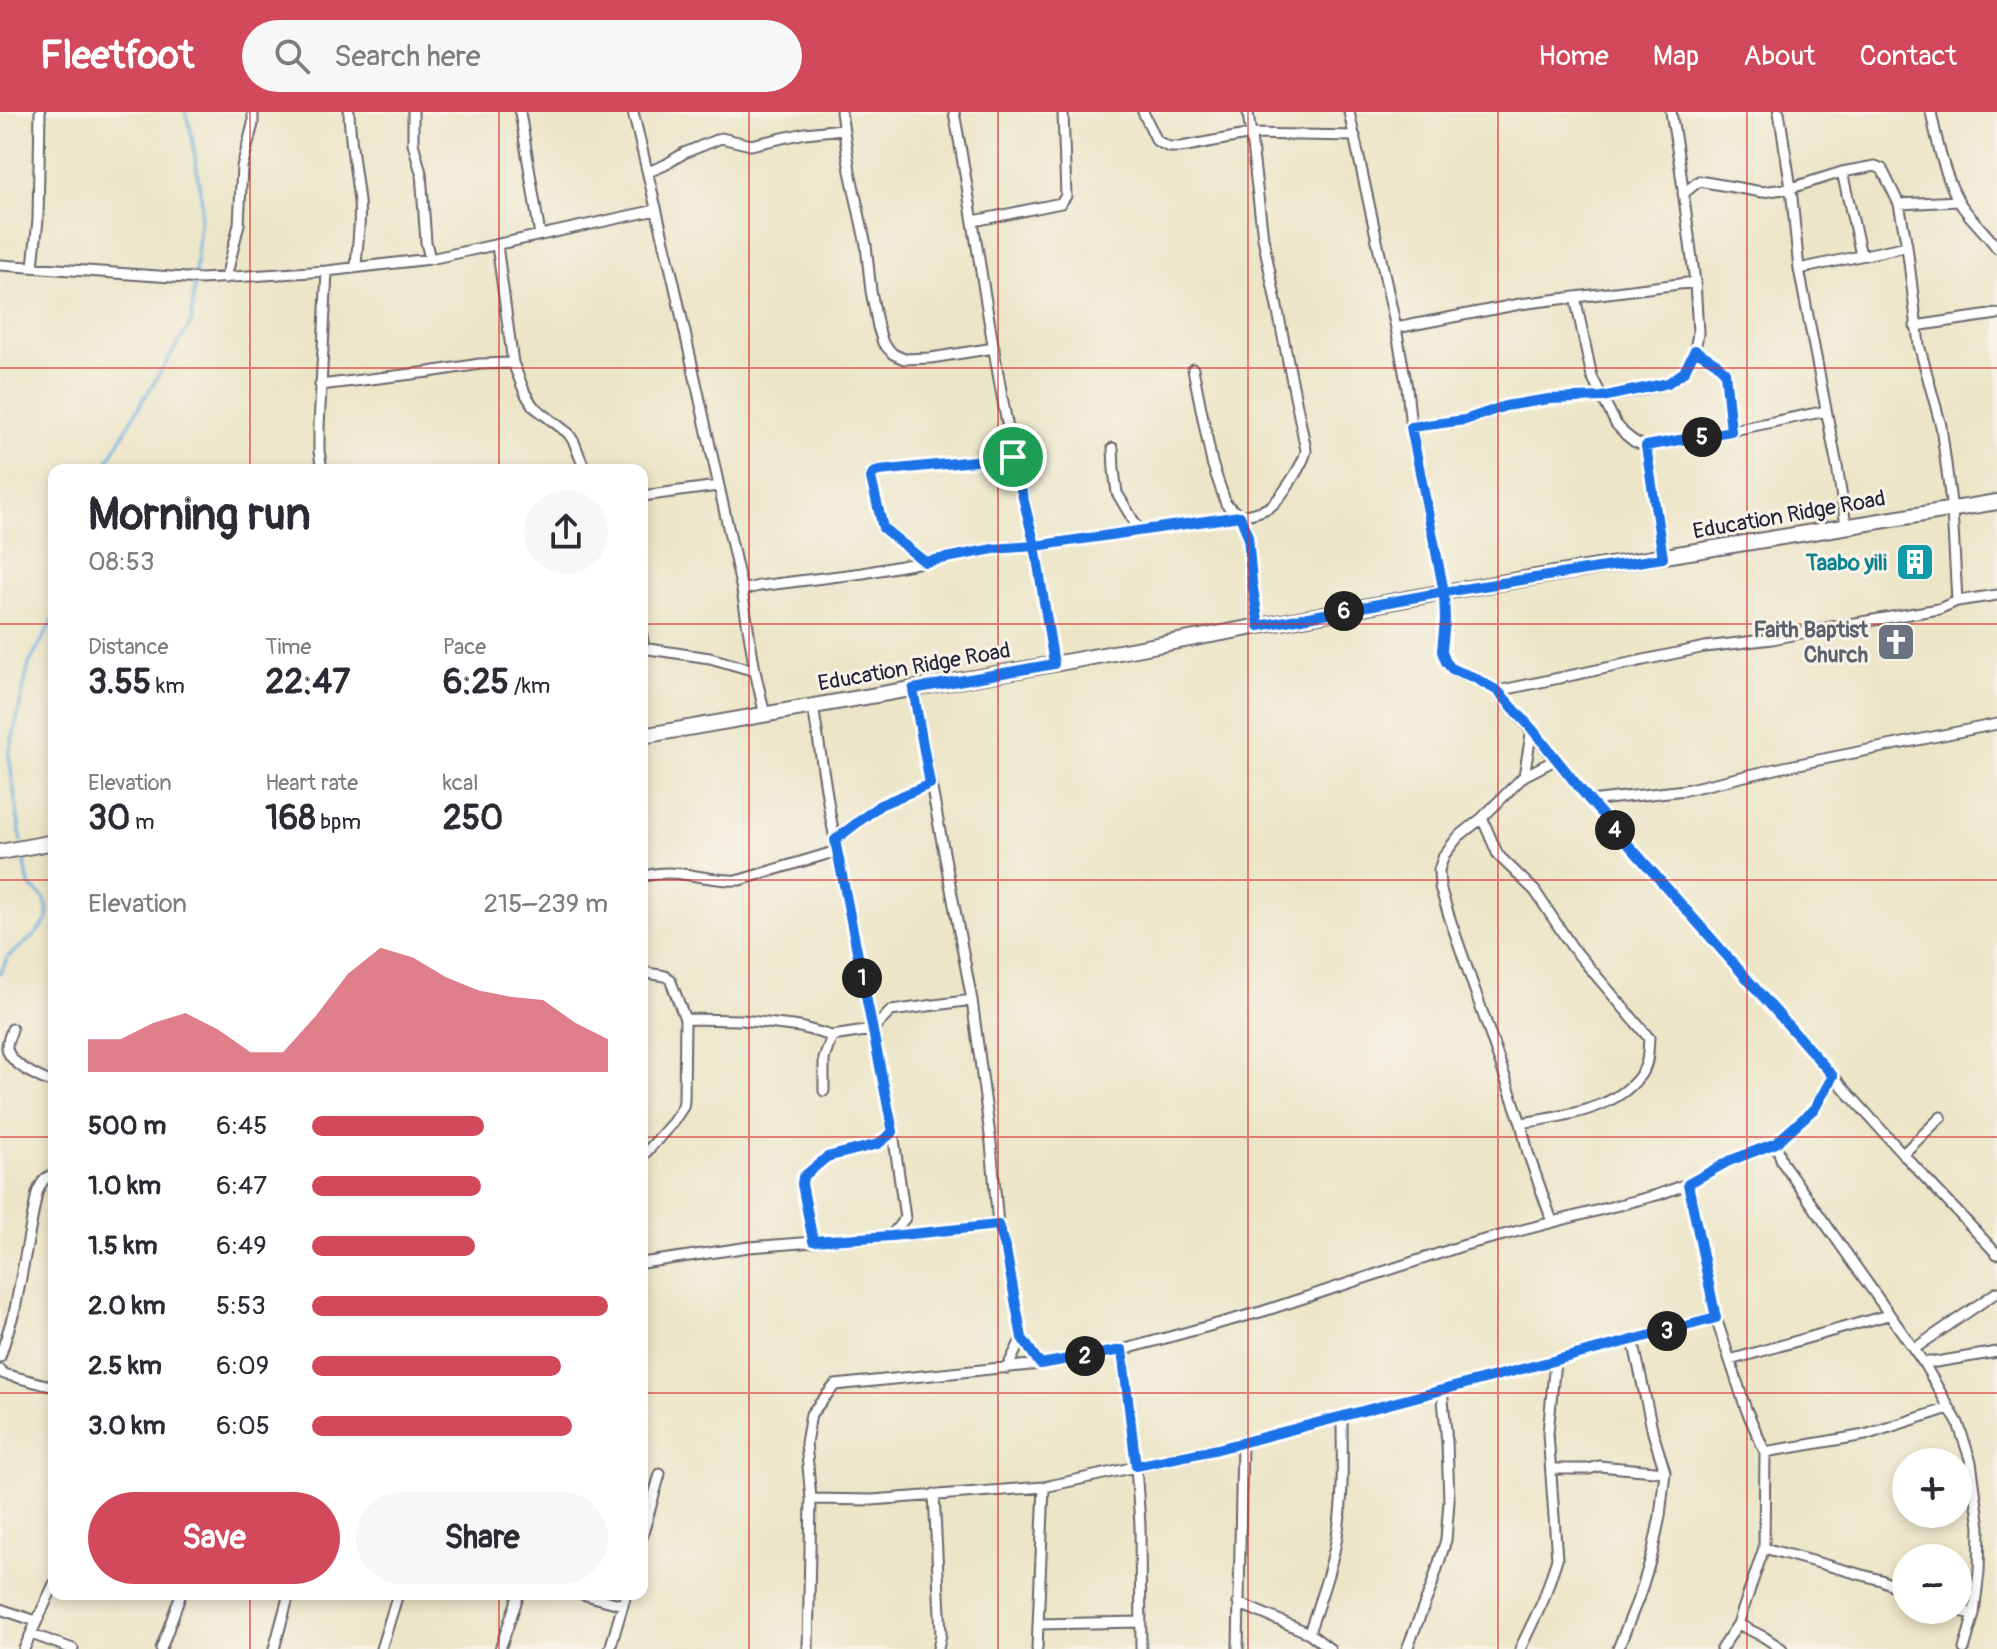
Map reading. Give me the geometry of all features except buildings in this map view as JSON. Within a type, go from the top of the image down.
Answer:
[{"type":"main road","name":"Education Ridge Road","points":[[648,735],[1444,592],[1997,502]]},
{"type":"main road","points":[[2,852],[48,843]]},
{"type":"street","points":[[33,266],[38,220],[40,112]]},
{"type":"street","points":[[226,278],[239,224],[242,167],[253,112]]},
{"type":"street","points":[[349,112],[359,202],[356,267]]},
{"type":"street","points":[[413,112],[413,143],[421,173],[430,259]]},
{"type":"street","points":[[520,112],[540,235]]},
{"type":"street","points":[[633,112],[742,590],[765,715]]},
{"type":"street","points":[[841,112],[866,245],[871,291],[883,343],[893,354],[904,359],[994,348]]},
{"type":"street","points":[[954,112],[1013,457],[1035,546],[1054,664]]},
{"type":"street","points":[[974,221],[1065,201],[1063,112]]},
{"type":"street","points":[[1143,112],[1157,141],[1169,147],[1252,134],[1355,136]]},
{"type":"street","points":[[742,590],[863,573],[993,549],[1035,546],[1240,516],[1273,504],[1304,461],[1306,450],[1263,238],[1248,112]]},
{"type":"street","points":[[1349,112],[1396,328],[1411,427],[1444,592],[1442,651],[1446,662],[1452,669],[1498,691],[1590,801],[1833,1076],[1997,1254]]},
{"type":"street","points":[[1411,427],[1465,420],[1505,406],[1549,399],[1602,397],[1668,383],[1684,372],[1695,350],[1698,333],[1695,282],[1671,112]]},
{"type":"street","points":[[1779,112],[1799,269],[1846,525]]},
{"type":"street","points":[[1931,112],[1939,150],[1958,201],[1997,248]]},
{"type":"street","points":[[648,172],[721,138],[751,145],[805,133],[843,129]]},
{"type":"street","points":[[1680,167],[1699,181],[1762,192],[1791,188],[1842,172],[1875,166],[1882,169],[1899,204],[1907,246],[1915,326],[1941,426],[1952,510],[1957,601]]},
{"type":"street","points":[[1842,172],[1861,255]]},
{"type":"street","points":[[1683,194],[1699,181]]},
{"type":"street","points":[[1899,204],[1958,201]]},
{"type":"street","points":[[0,265],[185,279],[327,271],[430,259],[656,210]]},
{"type":"street","points":[[497,245],[513,363],[533,406],[568,433],[581,464]]},
{"type":"street","points":[[1799,269],[1907,246]]},
{"type":"street","points":[[321,464],[320,385],[327,271]]},
{"type":"street","points":[[1396,328],[1520,304],[1695,282]]},
{"type":"street","points":[[1575,297],[1592,377],[1616,424],[1626,435],[1646,446],[1826,411]]},
{"type":"street","points":[[1915,326],[1997,314]]},
{"type":"street","points":[[1695,350],[1725,372],[1731,431]]},
{"type":"street","points":[[320,385],[480,364],[513,363]]},
{"type":"street","points":[[1193,369],[1212,463],[1226,504],[1240,516],[1248,536],[1259,626]]},
{"type":"street","points":[[1646,446],[1663,558]]},
{"type":"street","points":[[1113,448],[1117,493],[1139,530]]},
{"type":"street","points":[[925,562],[883,528],[871,478],[873,473],[1013,457]]},
{"type":"street","points":[[648,495],[718,486]]},
{"type":"street","points":[[1498,691],[1705,647],[1772,639],[1939,609],[1957,601],[1997,595]]},
{"type":"street","points":[[648,649],[710,658],[755,671]]},
{"type":"street","points":[[913,689],[972,1000],[991,1143],[998,1225],[1006,1250],[1022,1338],[1040,1364]]},
{"type":"street","points":[[813,706],[837,851],[893,1132],[905,1218],[891,1236]]},
{"type":"street","points":[[1590,801],[1685,790],[1997,724]]},
{"type":"street","points":[[1524,776],[1532,729]]},
{"type":"street","points":[[1552,1221],[1440,887],[1439,870],[1444,855],[1458,837],[1524,776],[1555,760]]},
{"type":"street","points":[[835,840],[880,805],[930,784]]},
{"type":"street","points":[[1482,818],[1498,855],[1535,891],[1572,947],[1649,1038],[1646,1067],[1636,1081],[1615,1099],[1574,1114],[1521,1123]]},
{"type":"street","points":[[648,875],[687,873],[740,880],[837,851]]},
{"type":"street","points":[[648,973],[670,979],[685,1019],[683,1107],[648,1150]]},
{"type":"street","points":[[685,1019],[800,1027],[832,1036],[872,1030],[891,1011],[972,1000]]},
{"type":"street","points":[[12,1029],[7,1047],[11,1058],[48,1081]]},
{"type":"street","points":[[824,1091],[824,1059],[832,1036]]},
{"type":"street","points":[[808,1649],[811,1499],[806,1443],[811,1414],[835,1385],[1040,1364],[1122,1350],[1264,1311],[1465,1245],[1657,1195],[1776,1143],[1815,1108],[1833,1076]]},
{"type":"street","points":[[1903,1154],[1941,1117]]},
{"type":"street","points":[[813,1241],[803,1177],[827,1157],[878,1144],[893,1132]]},
{"type":"street","points":[[1776,1143],[1782,1162],[1923,1362],[1958,1423],[1971,1462],[1980,1527],[1974,1614],[1964,1649]]},
{"type":"street","points":[[0,1357],[15,1309],[37,1193],[42,1181],[48,1178]]},
{"type":"street","points":[[1688,1184],[1716,1318],[1746,1409],[1765,1452],[1764,1548],[1738,1624],[1721,1649]]},
{"type":"street","points":[[648,1262],[749,1247],[998,1225]]},
{"type":"street","points":[[1914,1349],[1997,1292]]},
{"type":"street","points":[[1730,1360],[1888,1315]]},
{"type":"street","points":[[811,1499],[872,1500],[1044,1487],[1218,1449],[1716,1318]]},
{"type":"street","points":[[1007,1368],[1022,1338]]},
{"type":"street","points":[[1618,1649],[1652,1555],[1665,1472],[1653,1433],[1633,1340]]},
{"type":"street","points":[[1122,1350],[1140,1525],[1141,1649]]},
{"type":"street","points":[[1923,1362],[1997,1352]]},
{"type":"street","points":[[1532,1649],[1521,1646],[1543,1601],[1557,1559],[1548,1433],[1555,1361]]},
{"type":"street","points":[[0,1370],[4,1374],[48,1385]]},
{"type":"street","points":[[1407,1649],[1446,1540],[1449,1501],[1442,1389]]},
{"type":"street","points":[[1765,1452],[1865,1435],[1949,1408]]},
{"type":"street","points":[[1309,1633],[1338,1532],[1342,1416]]},
{"type":"street","points":[[1238,1649],[1242,1442]]},
{"type":"street","points":[[1551,1469],[1599,1466],[1665,1472]]},
{"type":"street","points":[[648,1516],[660,1474]]},
{"type":"street","points":[[1037,1649],[1044,1487]]},
{"type":"street","points":[[934,1494],[941,1634],[938,1649]]},
{"type":"street","points":[[1764,1548],[1892,1585]]},
{"type":"street","points":[[24,1649],[48,1596]]},
{"type":"street","points":[[161,1649],[179,1600]]},
{"type":"street","points":[[274,1649],[287,1600]]},
{"type":"street","points":[[381,1649],[396,1600]]},
{"type":"street","points":[[500,1649],[517,1600]]},
{"type":"street","points":[[604,1600],[623,1605]]},
{"type":"street","points":[[610,1649],[624,1600]]},
{"type":"street","points":[[1238,1603],[1309,1633],[1330,1649]]},
{"type":"street","points":[[0,1609],[36,1621]]},
{"type":"street","points":[[1038,1624],[1141,1622]]},
{"type":"street","points":[[1738,1624],[1782,1649]]},
{"type":"street","points":[[31,1634],[73,1649]]},
{"type":"waterway","points":[[185,112],[202,202],[195,275]]},
{"type":"waterway","points":[[106,464],[191,323],[195,282]]},
{"type":"waterway","points":[[21,841],[9,755],[29,664],[48,629]]},
{"type":"waterway","points":[[0,973],[8,957],[35,935],[48,919],[44,899],[29,885],[23,853]]},
{"type":"place","name":"Taabo yili","points":[[1915,562]]},
{"type":"place","name":"Faith Baptist Church","points":[[1896,642]]},
{"type":"route","points":[[1013,457],[873,473],[871,478],[883,528],[925,562],[993,549],[1035,546],[1240,516],[1248,536],[1259,626],[1444,592],[1411,427],[1465,420],[1505,406],[1549,399],[1602,397],[1668,383],[1684,372],[1695,350],[1725,372],[1731,431],[1646,446],[1663,558],[1444,592],[1442,651],[1452,669],[1498,691],[1590,801],[1833,1076],[1815,1108],[1776,1143],[1729,1161],[1688,1184],[1716,1318],[1218,1449],[1136,1466],[1122,1350],[1040,1364],[1022,1338],[1006,1250],[998,1225],[813,1241],[803,1177],[827,1157],[878,1144],[893,1132],[835,840],[880,805],[930,784],[913,689],[1054,664],[1035,546],[1013,457]]}]
